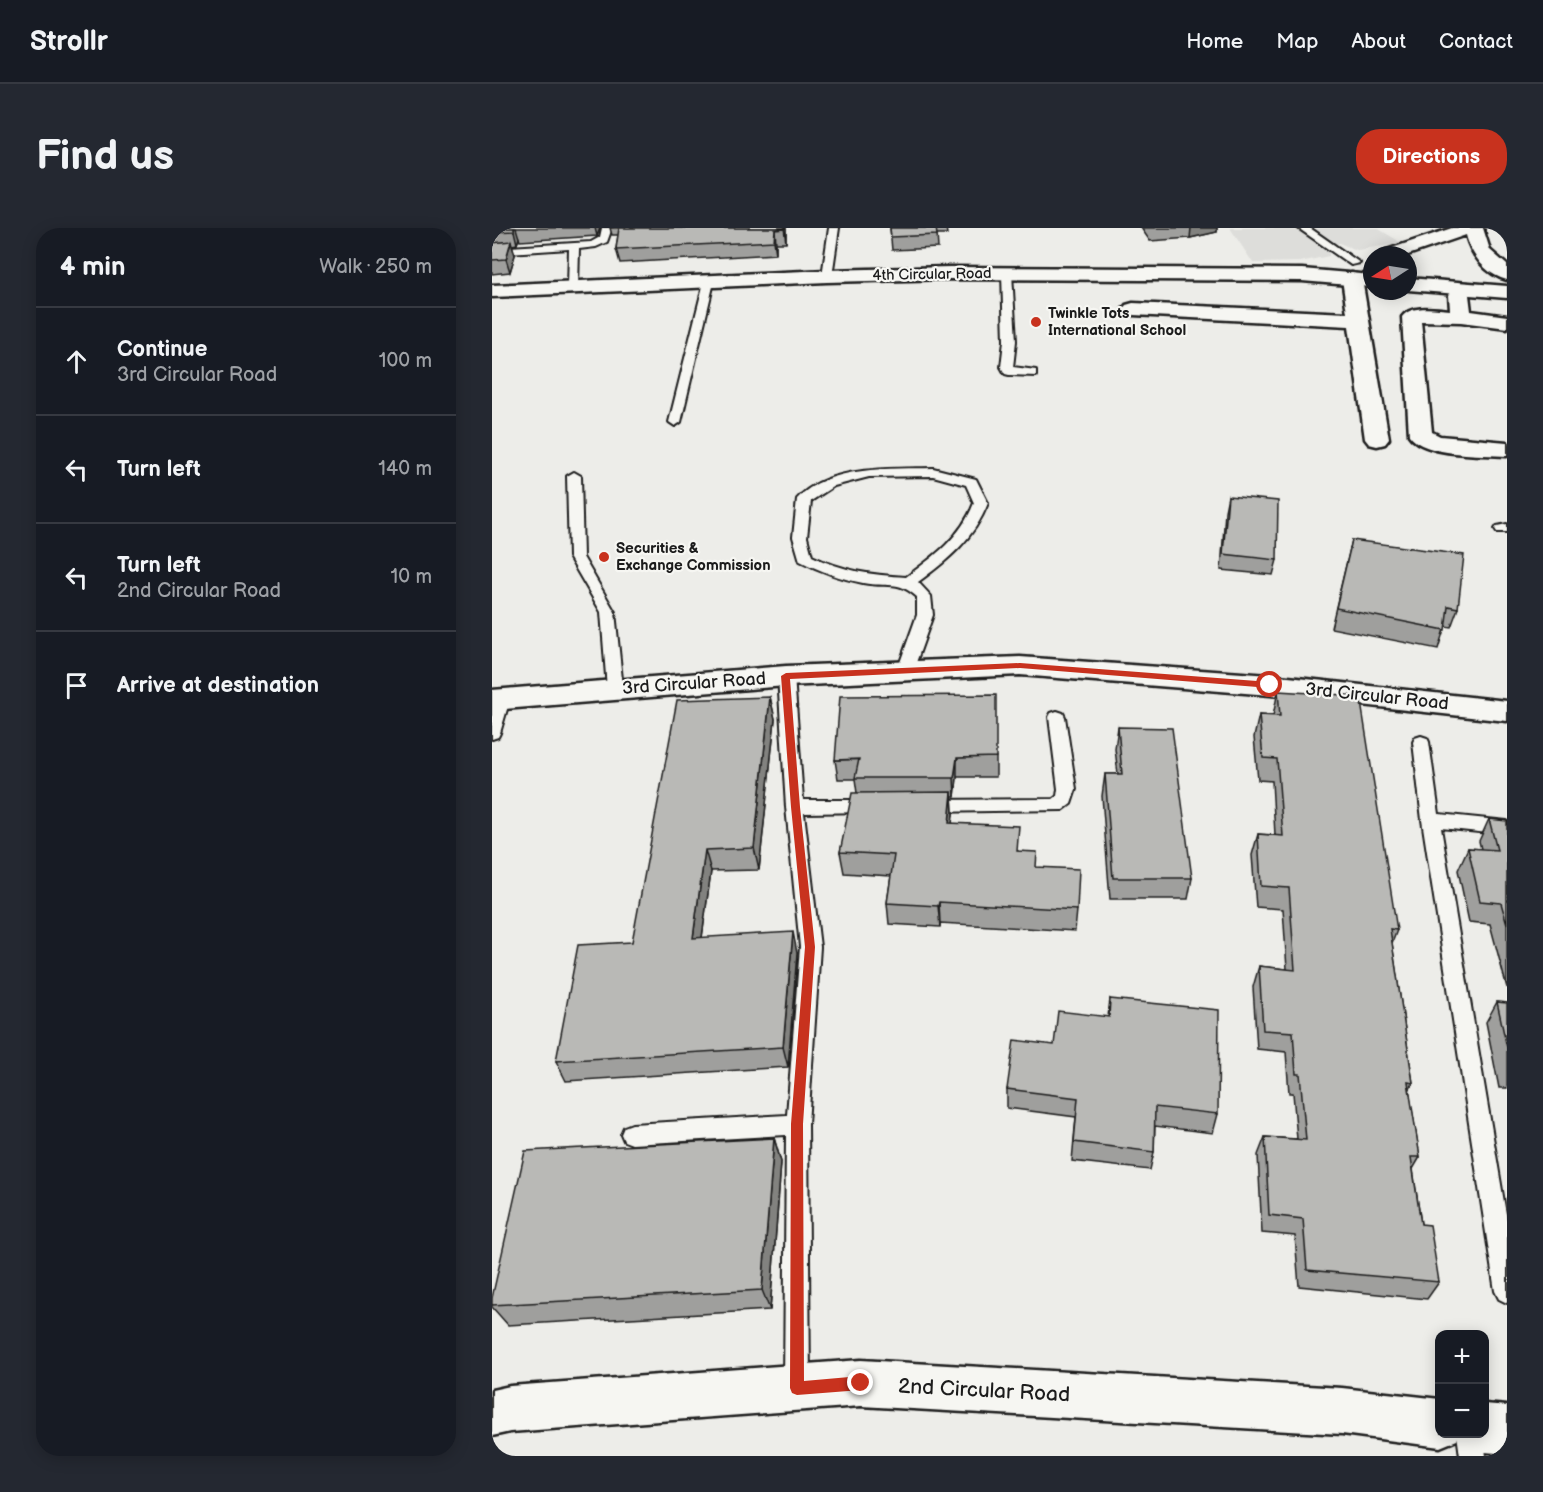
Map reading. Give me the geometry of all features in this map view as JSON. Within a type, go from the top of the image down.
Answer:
[{"type":"street","points":[[1417,246],[1472,228],[1476,244],[1488,261],[1507,274]]},
{"type":"street","name":"4th Circular Road","points":[[492,291],[827,276],[1007,273],[1302,275],[1363,270]]},
{"type":"street","points":[[1363,270],[1358,320],[1377,439]]},
{"type":"street","points":[[1417,285],[1507,292]]},
{"type":"street","points":[[1458,288],[1461,316]]},
{"type":"street","points":[[1133,309],[1358,320]]},
{"type":"street","points":[[1507,322],[1461,316],[1418,315],[1412,317],[1411,321],[1421,435],[1435,443],[1507,449]]},
{"type":"street","name":"3rd Circular Road","points":[[497,700],[786,676],[1020,666],[1270,685],[1507,711]]},
{"type":"street","name":"2nd Circular Road","points":[[492,1413],[510,1409],[873,1383],[1342,1412],[1435,1422]]},
{"type":"street","points":[[1489,1428],[1507,1430]]},
{"type":"lane","points":[[492,251],[602,242],[607,228]]},
{"type":"lane","points":[[827,276],[834,228]]},
{"type":"lane","points":[[1303,228],[1363,270]]},
{"type":"lane","points":[[573,287],[574,246]]},
{"type":"lane","points":[[1007,273],[1010,341],[1007,367],[1009,371],[1016,373],[1032,373]]},
{"type":"lane","points":[[675,422],[709,282]]},
{"type":"lane","points":[[905,670],[925,615],[924,596],[909,582],[864,579],[829,570],[805,558],[800,537],[804,499],[829,483],[869,473],[933,472],[971,482],[981,503],[976,520],[953,548],[909,582]]},
{"type":"lane","points":[[574,476],[576,557],[608,612],[615,689]]},
{"type":"lane","points":[[786,676],[795,807],[810,947],[797,1124],[797,1388]]},
{"type":"lane","points":[[492,733],[497,700]]},
{"type":"lane","points":[[914,806],[1057,806],[1065,799],[1067,789],[1057,717]]},
{"type":"lane","points":[[1421,742],[1431,820],[1507,1290]]},
{"type":"lane","points":[[795,807],[891,806]]},
{"type":"lane","points":[[1431,820],[1507,828]]},
{"type":"lane","points":[[632,1134],[797,1124]]},
{"type":"lane","points":[[1471,1438],[1473,1456]]},
{"type":"shaded area","points":[[1230,228],[1377,228],[1402,243],[1363,246],[1363,249],[1357,250],[1339,243],[1324,247],[1329,251],[1329,256],[1300,262],[1253,263]]},
{"type":"building","points":[[492,228],[514,228],[514,231],[492,232]]},
{"type":"building","points":[[619,228],[784,229],[775,230],[774,241],[616,249]]},
{"type":"building","points":[[890,228],[936,228],[937,235],[891,237]]},
{"type":"building","points":[[511,241],[506,259],[492,260],[492,243]]},
{"type":"building","points":[[1228,496],[1278,501],[1277,560],[1223,554]]},
{"type":"building","points":[[1352,540],[1464,555],[1458,608],[1448,606],[1445,630],[1336,608]]},
{"type":"building","points":[[1278,691],[1360,696],[1397,930],[1390,929],[1413,1083],[1408,1082],[1420,1157],[1411,1157],[1421,1224],[1430,1225],[1439,1282],[1307,1270],[1303,1219],[1269,1215],[1265,1137],[1306,1140],[1300,1074],[1296,1074],[1293,1032],[1263,1030],[1259,966],[1295,970],[1289,888],[1261,886],[1258,834],[1283,836],[1277,759],[1263,758],[1259,715],[1280,716]]},
{"type":"building","points":[[996,695],[996,757],[957,758],[954,778],[855,778],[859,759],[835,760],[840,696]]},
{"type":"building","points":[[770,697],[754,848],[705,850],[693,938],[793,932],[783,1047],[556,1061],[578,945],[632,942],[677,700]]},
{"type":"building","points":[[1118,727],[1172,728],[1192,878],[1113,878],[1105,774],[1122,774]]},
{"type":"building","points":[[952,792],[949,823],[1019,826],[1017,851],[1037,852],[1036,867],[1079,869],[1077,910],[939,902],[938,906],[887,903],[894,855],[840,852],[852,793]]},
{"type":"building","points":[[1489,819],[1507,821],[1507,924],[1501,903],[1480,901],[1468,848],[1497,850]]},
{"type":"building","points":[[1110,999],[1219,1010],[1218,1114],[1155,1107],[1154,1152],[1074,1142],[1078,1098],[1007,1089],[1014,1040],[1054,1045],[1058,1011],[1109,1017]]},
{"type":"building","points":[[1497,1002],[1507,1003],[1507,1048]]},
{"type":"building","points":[[774,1138],[762,1290],[492,1305],[525,1151]]},
{"type":"place","name":"Twinkle Tots International School","points":[[1036,322]]},
{"type":"place","name":"Securities & Exchange Commission","points":[[604,557]]},
{"type":"route","points":[[861,1383],[797,1388],[797,1124],[810,947],[795,807],[786,676],[1020,666],[1270,685]]}]
